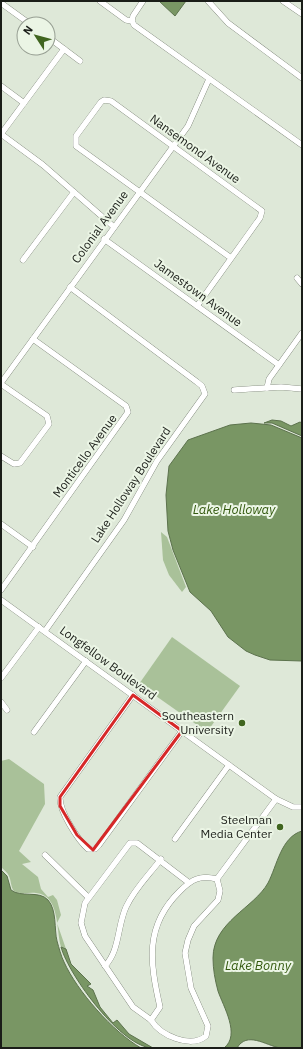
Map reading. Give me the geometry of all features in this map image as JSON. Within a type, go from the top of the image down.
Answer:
[{"type":"street","points":[[100,1],[126,20],[132,21],[134,25],[302,145]]},
{"type":"street","points":[[132,21],[133,16],[143,1]]},
{"type":"street","points":[[208,1],[228,23],[302,78]]},
{"type":"street","points":[[283,1],[302,14]]},
{"type":"street","points":[[1,3],[19,16]]},
{"type":"street","points":[[56,43],[80,61]]},
{"type":"street","points":[[64,49],[1,134],[43,166],[114,227]]},
{"type":"street","name":"Colonial Avenue","points":[[1,383],[191,121],[209,79]]},
{"type":"street","points":[[1,86],[24,103]]},
{"type":"street","name":"Nansemond Avenue","points":[[140,192],[76,146],[75,139],[101,102],[107,100],[114,103],[260,209],[262,214],[231,258]]},
{"type":"street","points":[[22,260],[74,192]]},
{"type":"street","points":[[140,192],[231,258],[197,306]]},
{"type":"street","name":"Jamestown Avenue","points":[[104,239],[279,365]]},
{"type":"street","points":[[297,278],[302,284]]},
{"type":"street","name":"Lake Holloway Boulevard","points":[[45,632],[125,520],[157,461],[202,399],[204,389],[197,382],[70,288]]},
{"type":"street","points":[[267,388],[269,379],[302,334]]},
{"type":"street","name":"Monticello Avenue","points":[[1,590],[128,412],[126,406],[33,339]]},
{"type":"street","points":[[1,383],[47,416],[49,424],[20,463],[14,464],[1,456]]},
{"type":"street","points":[[234,390],[267,388],[302,389]]},
{"type":"street","points":[[1,524],[33,547]]},
{"type":"street","name":"Longfellow Boulevard","points":[[1,600],[276,799],[293,807],[302,807]]},
{"type":"street","points":[[1,678],[39,627]]},
{"type":"street","points":[[34,732],[86,661]]},
{"type":"street","points":[[133,695],[60,797],[60,806],[66,818],[86,847],[91,850],[95,849],[99,845],[182,731]]},
{"type":"street","points":[[1,702],[8,710]]},
{"type":"street","points":[[175,839],[229,765]]},
{"type":"street","points":[[217,879],[276,799]]},
{"type":"street","points":[[188,882],[161,859],[137,843],[130,843],[88,897],[82,916],[85,936],[133,1007],[151,1020],[154,1026],[168,1036],[183,1041],[198,1041],[202,1040],[208,1031],[208,1026],[191,988],[185,953],[188,940],[194,926],[218,900],[220,891],[217,879]]},
{"type":"street","points":[[45,855],[88,897]]},
{"type":"street","points":[[105,966],[114,956],[122,918],[132,895],[161,859]]},
{"type":"street","points":[[151,1020],[160,1008],[151,958],[154,932],[167,906],[188,882],[199,877],[217,879]]},
{"type":"highlighted area","points":[[133,695],[182,731],[93,850],[77,835],[60,806],[60,797]]},
{"type":"shaded area","points":[[161,532],[167,537],[186,587],[182,592],[169,575],[163,560]]},
{"type":"shaded area","points":[[172,637],[240,686],[207,732],[139,684]]},
{"type":"shaded area","points":[[9,759],[44,784],[45,804],[19,851],[31,862],[22,864],[38,877],[41,889],[48,897],[53,895],[57,900],[61,915],[57,923],[53,906],[44,895],[14,891],[10,878],[1,867],[1,761]]},
{"type":"shaded area","points":[[57,924],[66,949],[61,947]]},
{"type":"water","points":[[159,1],[186,1],[175,16]]},
{"type":"water","points":[[272,420],[281,421],[291,426],[300,422],[302,423],[302,436],[272,423],[264,423]]},
{"type":"water","name":"Lake Holloway","points":[[251,423],[271,425],[302,438],[302,661],[270,660],[246,651],[228,637],[211,611],[190,592],[173,550],[168,531],[166,495],[169,466],[188,440],[230,425]]},
{"type":"water","name":"Lake Bonny","points":[[302,831],[302,1048],[280,1048],[257,1040],[246,1040],[237,1048],[224,1048],[229,1042],[231,1028],[215,979],[213,958],[215,945],[227,925],[262,892],[268,883],[280,853],[289,839]]},
{"type":"water","points":[[1,870],[7,876],[11,890],[20,894],[40,895],[48,900],[53,909],[59,949],[70,973],[97,1010],[119,1032],[141,1048],[1,1048]]},
{"type":"water","points":[[61,947],[66,949],[71,964],[91,984],[87,986],[93,990],[100,1007],[113,1023],[117,1020],[129,1034],[153,1048],[140,1045],[112,1024],[85,992],[66,960]]},
{"type":"place","name":"Southeastern University","points":[[242,723]]},
{"type":"place","name":"Steelman Media Center","points":[[280,827]]}]
